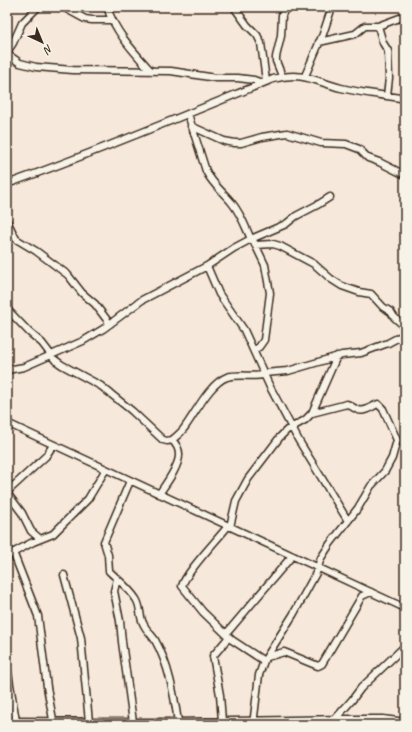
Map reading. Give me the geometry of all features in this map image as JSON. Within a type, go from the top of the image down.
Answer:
[{"type":"street","points":[[38,7],[20,26],[7,53],[20,63],[36,68],[73,70],[171,71],[216,78],[238,78],[264,82]]},
{"type":"street","points":[[63,7],[85,19],[112,20]]},
{"type":"street","points":[[107,7],[112,20],[124,39],[151,71]]},
{"type":"street","points":[[234,7],[247,25],[257,35],[261,43],[264,82]]},
{"type":"street","points":[[282,76],[276,61],[276,57],[281,36],[282,15],[286,7]]},
{"type":"street","points":[[305,76],[320,42],[332,7]]},
{"type":"street","points":[[320,42],[355,34],[365,26],[378,26],[405,16]]},
{"type":"street","points":[[378,26],[382,43],[388,51],[389,57],[387,96]]},
{"type":"street","points":[[7,184],[57,166],[282,76],[305,76],[340,88],[405,99]]},
{"type":"street","points":[[188,114],[206,171],[209,177],[232,203],[241,216],[264,264],[268,276],[270,293],[264,340],[259,347],[254,350]]},
{"type":"street","points":[[191,126],[224,142],[241,144],[262,137],[287,134],[321,143],[346,144],[359,149],[368,158],[405,175]]},
{"type":"street","points":[[7,370],[24,367],[84,341],[142,300],[207,266],[234,248],[286,224],[296,216],[330,197]]},
{"type":"street","points":[[7,221],[16,239],[68,275],[82,293],[95,304],[110,324]]},
{"type":"street","points":[[255,245],[274,244],[280,246],[314,264],[331,279],[342,286],[359,292],[372,294],[382,306],[391,312],[394,317],[405,327]]},
{"type":"street","points":[[207,266],[219,294],[240,323],[292,428],[348,521]]},
{"type":"street","points":[[7,309],[62,365],[100,386],[132,410],[163,440],[167,441],[172,440],[185,427],[213,388],[222,379],[229,376],[253,377],[292,370],[337,356],[361,353],[388,343],[405,334]]},
{"type":"street","points":[[337,356],[336,362],[312,413],[305,420],[280,437],[248,479],[236,501],[229,527],[195,565],[182,586],[203,612],[240,646],[265,659],[284,652],[318,666],[322,664],[362,596],[372,592]]},
{"type":"street","points":[[254,723],[259,675],[265,659],[293,615],[327,549],[358,508],[371,486],[385,471],[392,458],[397,440],[384,409],[378,404],[367,409],[357,410],[347,404],[312,413]]},
{"type":"street","points":[[7,423],[405,608]]},
{"type":"street","points":[[397,440],[405,438]]},
{"type":"street","points":[[159,494],[173,472],[179,456],[177,447],[172,440]]},
{"type":"street","points":[[40,539],[31,531],[22,513],[7,493],[46,456],[54,445]]},
{"type":"street","points":[[7,556],[53,534],[88,499],[106,469]]},
{"type":"street","points":[[130,481],[104,542],[108,555],[108,568],[109,571],[125,586],[138,602],[143,624],[155,640],[168,670],[173,687],[178,722]]},
{"type":"street","points":[[13,552],[38,616],[47,687],[54,724]]},
{"type":"street","points":[[222,721],[220,695],[213,656],[227,635],[292,556]]},
{"type":"street","points":[[64,575],[81,638],[89,722]]},
{"type":"street","points":[[117,579],[114,591],[120,621],[133,722]]},
{"type":"street","points":[[334,719],[361,688],[405,646]]},
{"type":"street","points":[[7,666],[16,721]]},
{"type":"street","points":[[7,722],[16,721],[54,724],[89,722],[222,721],[254,723],[334,719],[383,719],[405,722]]}]
